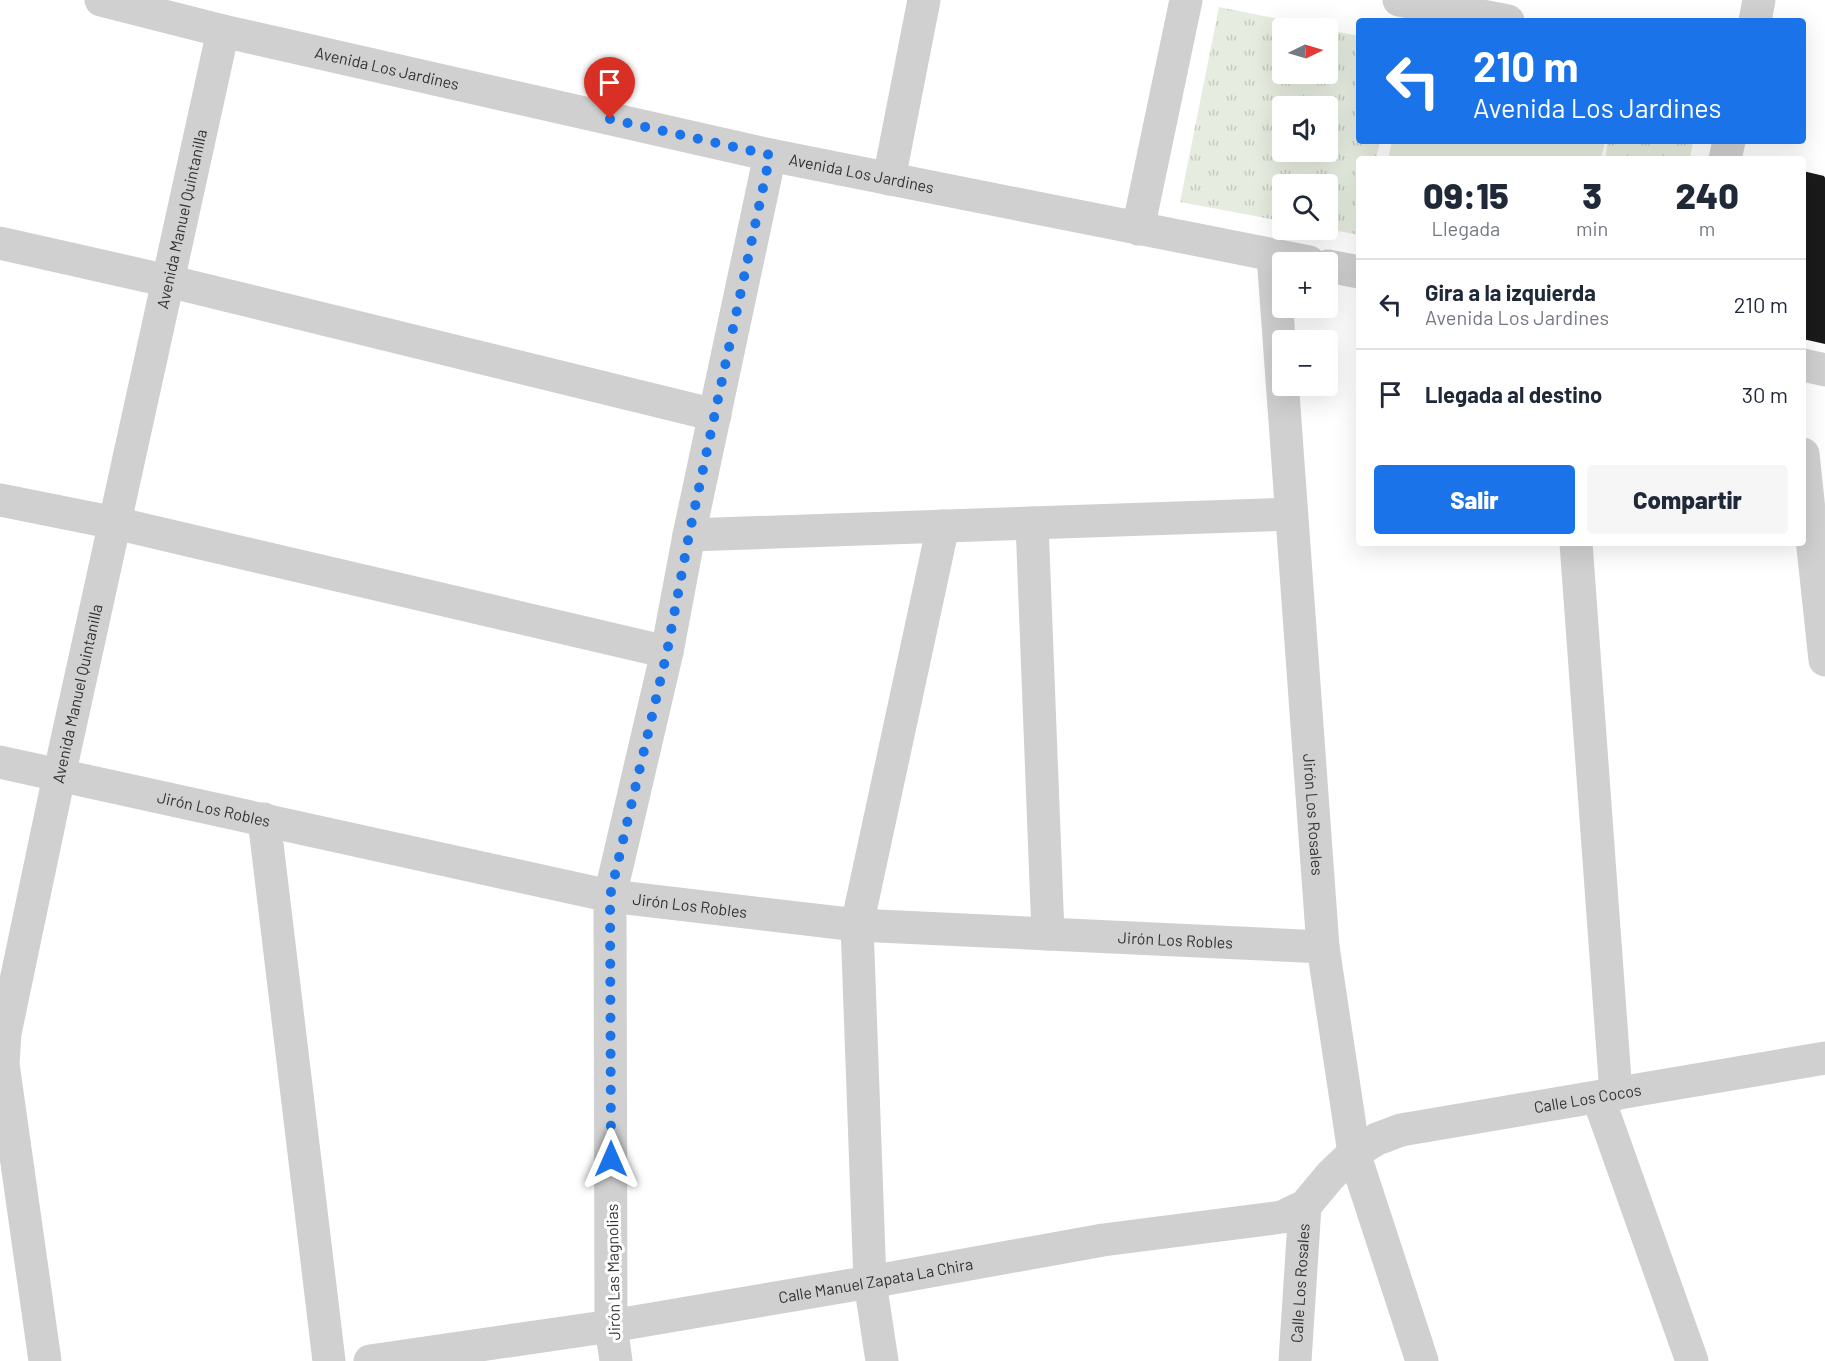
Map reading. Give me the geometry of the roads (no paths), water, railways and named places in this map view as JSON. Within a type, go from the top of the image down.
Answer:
[{"type":"street","name":"Avenida Los Jardines","points":[[101,0],[208,18],[770,155],[1272,255]]},
{"type":"street","points":[[889,179],[924,0]]},
{"type":"street","points":[[1138,228],[1186,0]]},
{"type":"street","points":[[1400,0],[1495,13]]},
{"type":"street","points":[[1756,18],[1759,0]]},
{"type":"street","name":"Avenida Manuel Quintanilla","points":[[45,1361],[3,1064],[3,1032],[168,281],[208,18]]},
{"type":"street","name":"Jirón Las Magnolias","points":[[616,1361],[611,1326],[610,896],[667,652],[689,535],[770,155]]},
{"type":"street","points":[[0,243],[168,281],[715,415]]},
{"type":"street","points":[[1338,268],[1356,271]]},
{"type":"street","name":"Jirón Los Rosales","points":[[1277,318],[1323,947],[1354,1153],[1422,1361]]},
{"type":"street","points":[[1806,366],[1825,370]]},
{"type":"street","points":[[1806,482],[1825,660]]},
{"type":"street","points":[[0,500],[115,523],[667,652]]},
{"type":"street","points":[[689,535],[1291,514]]},
{"type":"street","points":[[1032,523],[1048,934]]},
{"type":"street","points":[[882,1361],[870,1282],[857,925],[944,526]]},
{"type":"street","points":[[1576,546],[1607,1095],[1692,1361]]},
{"type":"street","name":"Jirón Los Robles","points":[[0,762],[610,896],[857,925],[1323,947]]},
{"type":"street","points":[[264,819],[329,1361]]},
{"type":"street","name":"Calle Los Cocos","points":[[1354,1153],[1377,1139],[1401,1130],[1825,1058]]},
{"type":"street","name":"Calle Manuel Zapata La Chira","points":[[370,1361],[611,1326],[1103,1240],[1282,1217],[1305,1206],[1330,1176],[1354,1153]]},
{"type":"street","name":"Calle Los Rosales","points":[[1295,1361],[1305,1206]]}]
